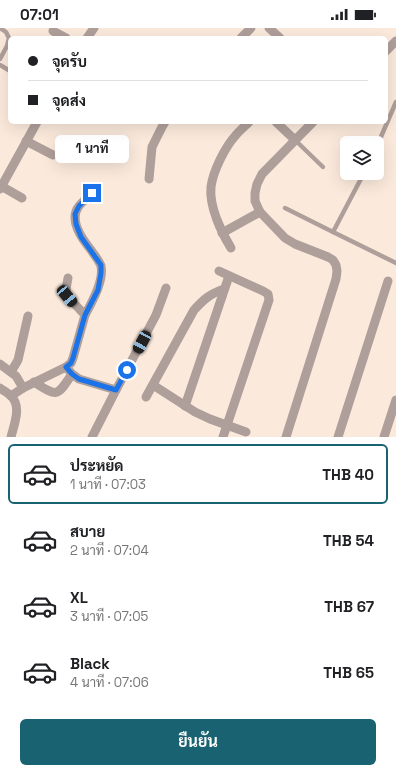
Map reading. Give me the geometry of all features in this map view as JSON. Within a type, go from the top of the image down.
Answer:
[{"type":"street","points":[[243,36],[251,28]]},
{"type":"street","points":[[269,28],[278,36]]},
{"type":"street","points":[[53,31],[62,36]]},
{"type":"street","points":[[388,49],[396,42]]},
{"type":"street","points":[[22,198],[1,188],[36,124]]},
{"type":"street","points":[[149,179],[152,146],[164,124]]},
{"type":"street","points":[[231,248],[222,233],[216,217],[212,202],[211,188],[216,168],[227,147],[235,135],[247,124]]},
{"type":"street","points":[[278,124],[295,140]]},
{"type":"street","points":[[286,437],[336,279],[337,271],[334,260],[295,244],[285,238],[260,212],[255,201],[255,192],[262,174],[312,124]]},
{"type":"street","points":[[26,141],[53,156]]},
{"type":"street","points":[[34,382],[52,393],[63,388],[85,315],[98,290],[101,265],[81,237],[76,224],[75,214],[79,206],[92,193]]},
{"type":"street","points":[[222,233],[260,212]]},
{"type":"street","points":[[219,271],[263,291],[268,294],[269,300],[223,437]]},
{"type":"street","points":[[185,406],[229,276]]},
{"type":"street","points":[[68,278],[66,289],[67,296],[85,315]]},
{"type":"street","points":[[338,437],[388,281]]},
{"type":"street","points":[[92,437],[156,315],[166,288]]},
{"type":"street","points":[[146,397],[194,310],[209,295],[224,289]]},
{"type":"street","points":[[11,372],[18,360],[28,316]]},
{"type":"street","points":[[0,364],[16,376],[23,388]]},
{"type":"street","points":[[69,371],[79,379],[116,390]]},
{"type":"street","points":[[11,396],[34,382],[69,371]]},
{"type":"street","points":[[153,385],[185,406],[210,419],[246,432]]},
{"type":"street","points":[[0,388],[11,396],[16,407],[16,418],[11,437]]},
{"type":"street","points":[[384,437],[396,400]]},
{"type":"lane","points":[[0,28],[6,32],[8,36]]},
{"type":"lane","points":[[0,59],[8,42]]},
{"type":"lane","points":[[388,121],[396,102]]},
{"type":"lane","points":[[381,136],[386,124]]},
{"type":"lane","points":[[295,140],[324,167]]},
{"type":"lane","points":[[333,232],[360,180]]},
{"type":"lane","points":[[285,208],[396,263]]},
{"type":"route","points":[[92,193],[79,206],[75,214],[76,224],[81,237],[101,265],[101,273],[98,290],[85,315],[73,358],[71,363],[66,367],[75,377],[79,379],[116,390],[127,370]]}]
